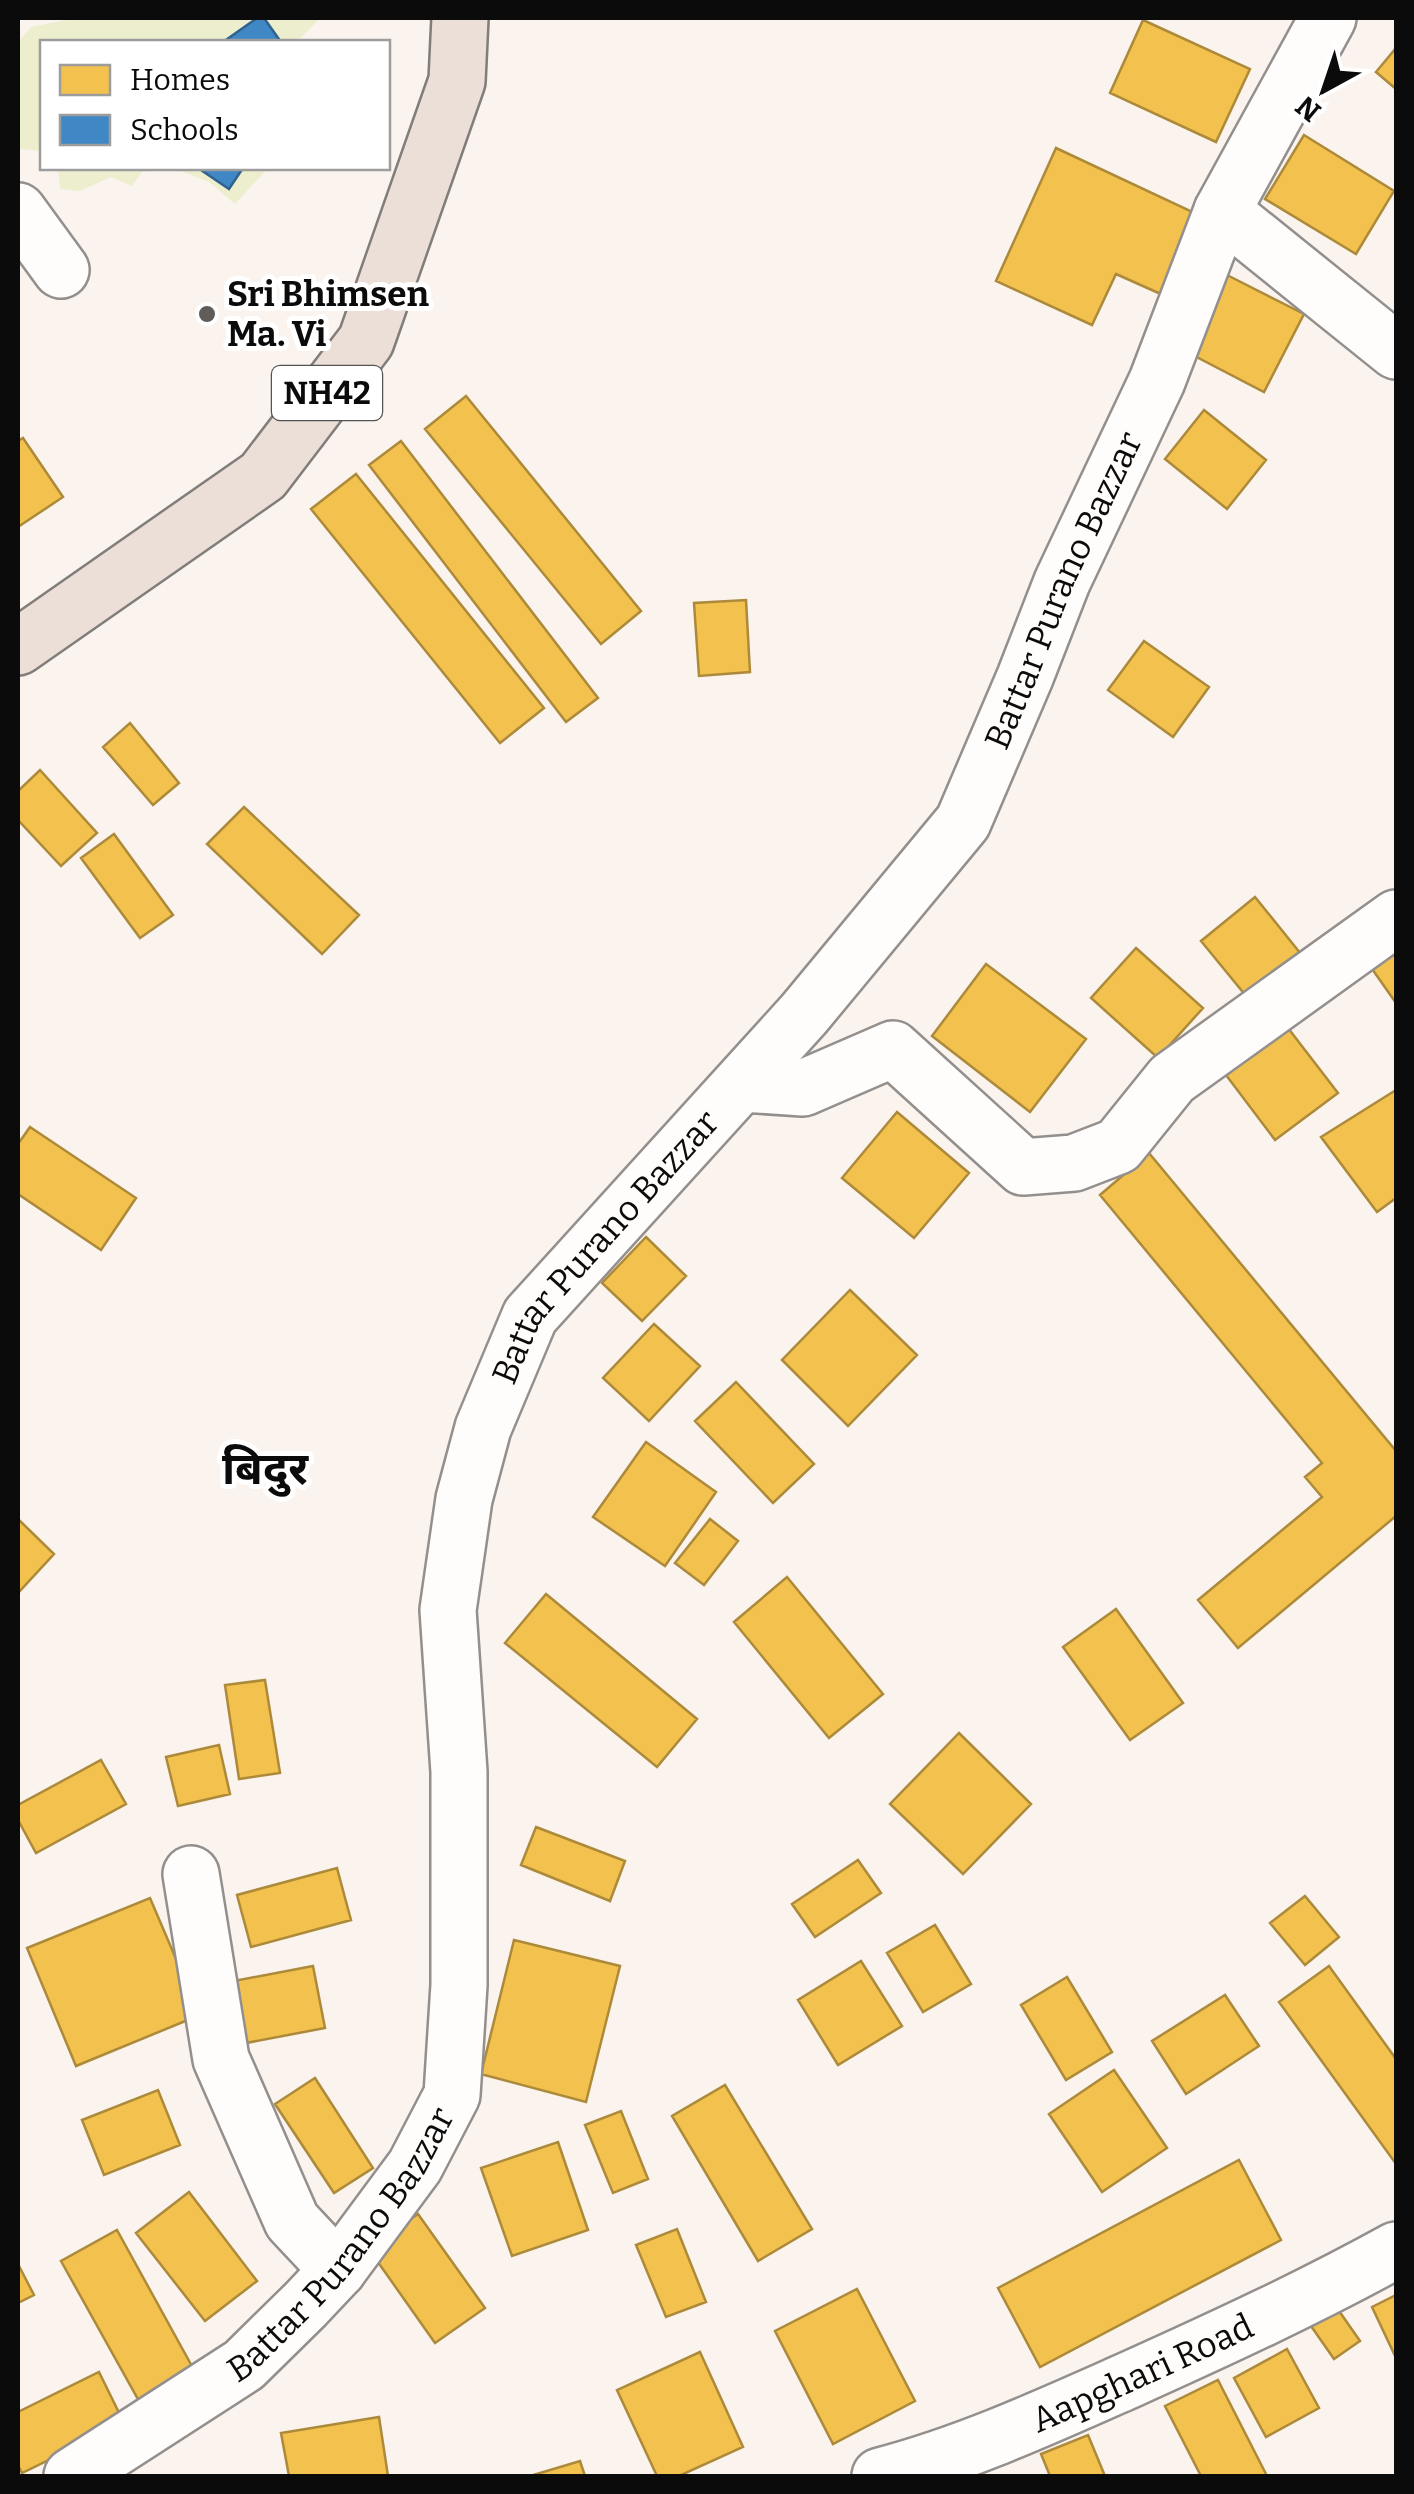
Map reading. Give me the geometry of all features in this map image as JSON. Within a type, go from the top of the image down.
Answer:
[{"type":"main road","name":"NH42","points":[[18,647],[264,476],[366,341],[458,80],[460,18]]},
{"type":"street","name":"Battar Purano Bazzar","points":[[72,2476],[244,2365],[338,2270],[415,2166],[452,2095],[459,1985],[459,1772],[448,1610],[464,1500],[483,1428],[530,1316],[742,1084],[962,822],[1026,677],[1062,582],[1157,380],[1222,211],[1328,18]]},
{"type":"street","points":[[18,211],[62,270]]},
{"type":"street","points":[[1222,211],[1396,352]]},
{"type":"street","points":[[742,1084],[803,1088],[894,1049],[1023,1167],[1074,1163],[1118,1146],[1172,1078],[1396,918]]},
{"type":"street","points":[[191,1874],[221,2059],[292,2221],[338,2270]]},
{"type":"street","name":"Aapghari Road","points":[[880,2476],[919,2466],[1071,2406],[1304,2301],[1396,2250]]},
{"type":"green space","points":[[75,18],[320,18],[299,40],[40,40],[40,151],[18,149],[18,42],[31,27]]},
{"type":"green space","points":[[58,170],[154,170],[142,172],[132,186],[111,177],[80,191],[60,189]]},
{"type":"green space","points":[[179,170],[266,170],[235,204],[209,182]]},
{"type":"building: Homes","points":[[1143,20],[1250,69],[1216,142],[1110,93]]},
{"type":"building: Homes","points":[[1396,48],[1396,89],[1376,72]]},
{"type":"building: Homes","points":[[1304,135],[1394,191],[1356,254],[1265,199]]},
{"type":"building: Homes","points":[[1056,148],[1199,215],[1163,295],[1116,274],[1092,325],[996,281]]},
{"type":"building: Homes","points":[[1227,275],[1304,314],[1264,392],[1187,352]]},
{"type":"building: Homes","points":[[466,396],[641,611],[601,644],[425,429]]},
{"type":"building: Homes","points":[[1204,410],[1266,460],[1227,509],[1165,459]]},
{"type":"building: Homes","points":[[23,438],[63,497],[18,527],[18,441]]},
{"type":"building: Homes","points":[[401,441],[598,698],[566,722],[369,465]]},
{"type":"building: Homes","points":[[356,474],[544,708],[500,743],[311,509]]},
{"type":"building: Homes","points":[[746,600],[750,672],[699,676],[694,603]]},
{"type":"building: Homes","points":[[1144,641],[1209,687],[1173,737],[1108,690]]},
{"type":"building: Homes","points":[[130,723],[179,783],[153,805],[103,747]]},
{"type":"building: Homes","points":[[40,770],[97,833],[61,866],[18,820],[18,791]]},
{"type":"building: Homes","points":[[244,807],[359,915],[322,954],[207,844]]},
{"type":"building: Homes","points":[[114,834],[173,915],[140,938],[81,858]]},
{"type":"building: Homes","points":[[1255,897],[1305,959],[1251,1002],[1201,941]]},
{"type":"building: Homes","points":[[1136,948],[1203,1008],[1158,1058],[1091,998]]},
{"type":"building: Homes","points":[[1396,948],[1396,1003],[1370,966]]},
{"type":"building: Homes","points":[[986,964],[1086,1039],[1030,1112],[932,1036]]},
{"type":"building: Homes","points":[[1288,1028],[1338,1093],[1275,1140],[1226,1075]]},
{"type":"building: Homes","points":[[1396,1090],[1396,1198],[1377,1212],[1321,1137]]},
{"type":"building: Homes","points":[[897,1112],[969,1173],[914,1238],[842,1178]]},
{"type":"building: Homes","points":[[30,1127],[136,1198],[101,1250],[18,1194],[18,1144]]},
{"type":"building: Homes","points":[[1149,1153],[1396,1451],[1396,1516],[1238,1648],[1198,1600],[1322,1497],[1305,1477],[1322,1463],[1100,1195]]},
{"type":"building: Homes","points":[[646,1237],[686,1276],[642,1321],[602,1283]]},
{"type":"building: Homes","points":[[850,1290],[917,1355],[848,1426],[782,1360]]},
{"type":"building: Homes","points":[[654,1324],[700,1366],[649,1421],[603,1378]]},
{"type":"building: Homes","points":[[736,1382],[814,1464],[773,1503],[695,1421]]},
{"type":"building: Homes","points":[[646,1442],[716,1492],[665,1566],[593,1517]]},
{"type":"building: Homes","points":[[18,1519],[54,1554],[18,1593]]},
{"type":"building: Homes","points":[[710,1519],[738,1541],[704,1585],[675,1563]]},
{"type":"building: Homes","points":[[787,1577],[883,1694],[829,1738],[734,1622]]},
{"type":"building: Homes","points":[[546,1594],[697,1719],[657,1767],[505,1643]]},
{"type":"building: Homes","points":[[1116,1609],[1183,1703],[1130,1740],[1063,1647]]},
{"type":"building: Homes","points":[[265,1680],[280,1773],[239,1779],[225,1685]]},
{"type":"building: Homes","points":[[959,1733],[1031,1804],[963,1874],[890,1804]]},
{"type":"building: Homes","points":[[219,1745],[230,1794],[178,1806],[166,1757]]},
{"type":"building: Homes","points":[[101,1760],[126,1804],[36,1853],[18,1820],[18,1805]]},
{"type":"building: Homes","points":[[536,1827],[625,1861],[610,1901],[521,1865]]},
{"type":"building: Homes","points":[[858,1860],[881,1893],[815,1937],[792,1904]]},
{"type":"building: Homes","points":[[337,1868],[351,1920],[251,1947],[237,1895]]},
{"type":"building: Homes","points":[[1305,1896],[1339,1937],[1305,1965],[1270,1923]]},
{"type":"building: Homes","points":[[150,1898],[200,2015],[76,2066],[27,1948]]},
{"type":"building: Homes","points":[[935,1925],[971,1984],[923,2012],[887,1953]]},
{"type":"building: Homes","points":[[514,1940],[620,1966],[586,2102],[481,2074]]},
{"type":"building: Homes","points":[[861,1961],[902,2026],[838,2065],[798,2000]]},
{"type":"building: Homes","points":[[313,1966],[325,2028],[225,2047],[213,1985]]},
{"type":"building: Homes","points":[[1329,1966],[1396,2059],[1396,2164],[1279,2002]]},
{"type":"building: Homes","points":[[1067,1977],[1112,2052],[1066,2080],[1021,2005]]},
{"type":"building: Homes","points":[[1225,1995],[1259,2046],[1186,2094],[1152,2041]]},
{"type":"building: Homes","points":[[1114,2070],[1167,2148],[1102,2192],[1049,2114]]},
{"type":"building: Homes","points":[[315,2078],[373,2168],[334,2193],[275,2104]]},
{"type":"building: Homes","points":[[725,2085],[812,2229],[758,2261],[672,2116]]},
{"type":"building: Homes","points":[[158,2090],[180,2145],[104,2175],[82,2120]]},
{"type":"building: Homes","points":[[621,2111],[648,2179],[613,2193],[585,2125]]},
{"type":"building: Homes","points":[[558,2142],[588,2230],[512,2256],[481,2168]]},
{"type":"building: Homes","points":[[1239,2160],[1281,2240],[1040,2367],[998,2288]]},
{"type":"building: Homes","points":[[189,2192],[257,2281],[205,2321],[136,2233]]},
{"type":"building: Homes","points":[[418,2214],[485,2308],[435,2343],[368,2248]]},
{"type":"building: Homes","points":[[677,2229],[706,2302],[666,2317],[636,2245]]},
{"type":"building: Homes","points":[[117,2230],[199,2379],[144,2410],[61,2261]]},
{"type":"building: Homes","points":[[18,2264],[34,2295],[18,2303]]},
{"type":"building: Homes","points":[[857,2289],[915,2401],[833,2444],[775,2331]]},
{"type":"building: Homes","points":[[1396,2295],[1396,2358],[1372,2307]]},
{"type":"building: Homes","points":[[1337,2308],[1360,2341],[1334,2359],[1311,2326]]},
{"type":"building: Homes","points":[[1287,2349],[1319,2408],[1266,2437],[1234,2378]]},
{"type":"building: Homes","points":[[700,2352],[743,2447],[679,2476],[657,2476],[617,2390]]},
{"type":"building: Homes","points":[[99,2372],[124,2423],[22,2473],[18,2465],[18,2412]]},
{"type":"building: Homes","points":[[1218,2380],[1267,2476],[1201,2476],[1165,2406]]},
{"type":"building: Homes","points":[[379,2417],[388,2476],[289,2476],[281,2433]]},
{"type":"building: Homes","points":[[1088,2435],[1105,2476],[1050,2476],[1041,2454]]},
{"type":"building: Homes","points":[[580,2461],[585,2476],[530,2476]]},
{"type":"building: Schools","points":[[257,18],[264,18],[280,40],[226,40]]},
{"type":"building: Schools","points":[[201,170],[242,170],[229,189]]},
{"type":"place","name":"Sri Bhimsen Ma. Vi","points":[[207,314]]},
{"type":"district","name":"बिदुर","points":[[265,1469]]}]
